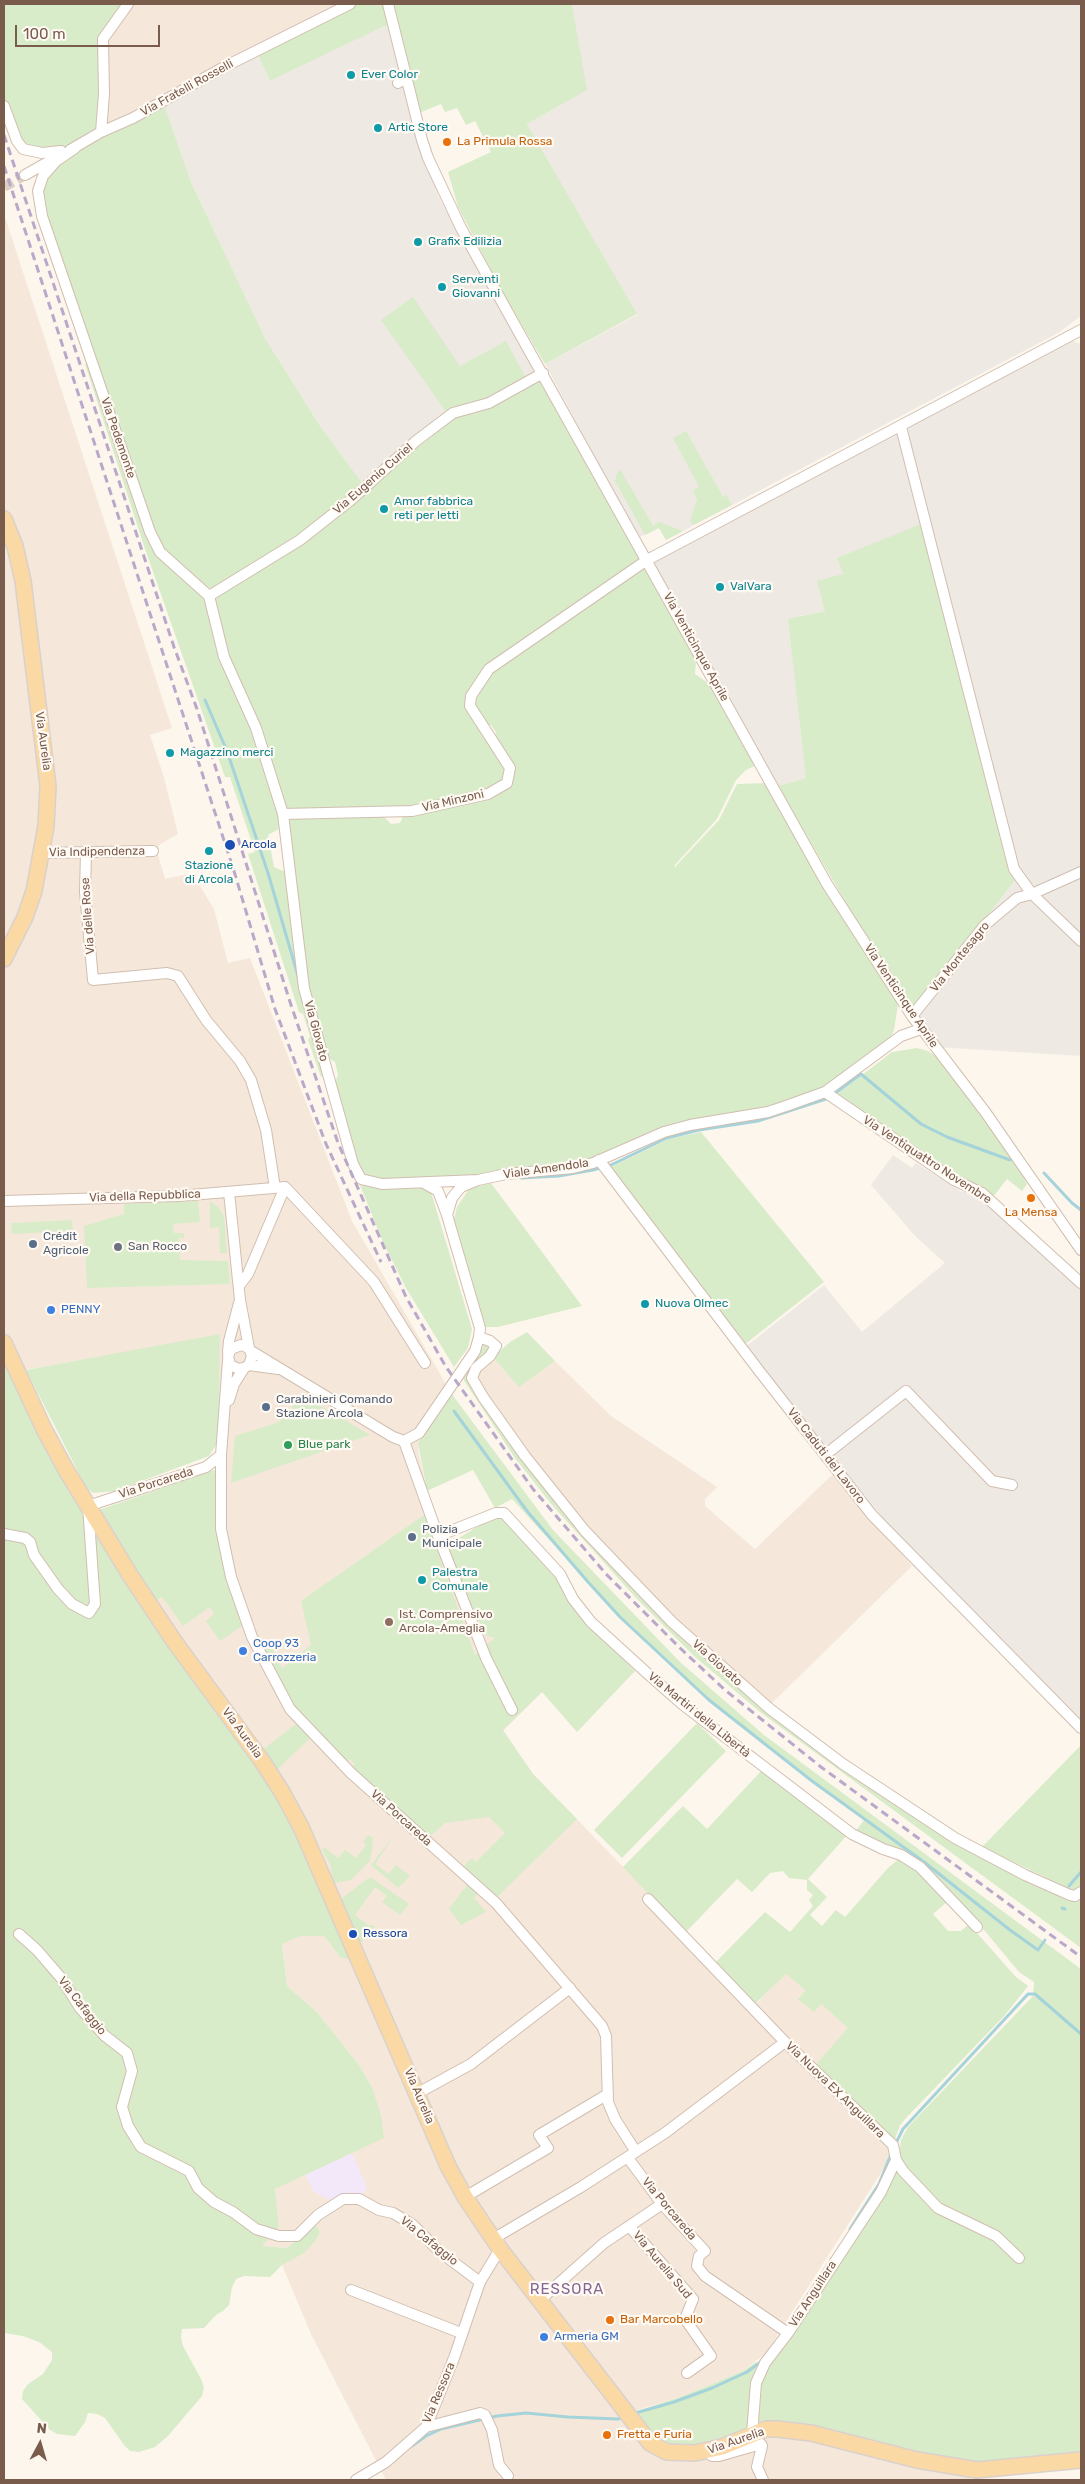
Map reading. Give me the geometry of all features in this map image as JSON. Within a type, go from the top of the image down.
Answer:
[{"type":"main road","name":"Via Aurelia","points":[[4,519],[15,546],[23,581],[47,773],[48,800],[41,853],[25,917],[4,959]]},
{"type":"main road","name":"Via Aurelia","points":[[4,1343],[44,1429],[88,1506],[174,1641],[262,1761],[301,1827],[448,2166],[465,2197],[497,2244],[646,2440],[658,2449],[684,2454],[706,2451],[752,2434],[777,2428],[811,2433],[917,2460],[977,2470],[1081,2460]]},
{"type":"street","points":[[101,132],[104,94],[104,39],[128,4]]},
{"type":"street","name":"Via Fratelli Rosselli","points":[[25,175],[101,132],[133,118],[224,67],[350,4]]},
{"type":"street","name":"Via Venticinque Aprile","points":[[388,4],[422,140],[444,196],[827,884],[912,1016],[986,1113],[1081,1250]]},
{"type":"street","points":[[398,83],[407,78]]},
{"type":"street","points":[[4,106],[17,141],[23,149],[32,152],[52,153],[74,148]]},
{"type":"street","name":"Via Pedemonte","points":[[74,148],[56,161],[43,176],[38,190],[42,216],[74,306],[121,450],[156,545],[209,596]]},
{"type":"street","points":[[647,560],[902,427],[1081,330]]},
{"type":"street","name":"Via Eugenio Curiel","points":[[209,596],[300,540],[352,499],[416,441],[453,413],[489,404],[543,373]]},
{"type":"street","points":[[902,427],[1014,869],[1032,894],[1081,941]]},
{"type":"street","name":"Via Minzoni","points":[[283,814],[412,811],[488,794],[507,783],[510,768],[470,706],[471,696],[479,682],[488,669],[647,560]]},
{"type":"street","points":[[209,596],[224,657],[256,728],[283,814]]},
{"type":"street","name":"Via Giovato","points":[[283,814],[304,988],[354,1164],[362,1179],[367,1182],[382,1184],[478,1180]]},
{"type":"street","name":"Via delle Rose","points":[[86,852],[86,901],[93,980],[174,973],[181,979],[196,1005],[240,1061],[251,1080],[280,1187]]},
{"type":"street","name":"Via Indipendenza","points":[[41,853],[153,852]]},
{"type":"street","name":"Via Montesagro","points":[[912,1016],[985,925],[1017,898],[1032,894],[1081,872]]},
{"type":"street","name":"Viale Amendola","points":[[447,1215],[452,1198],[461,1187],[478,1180],[506,1174],[603,1165],[664,1132],[690,1125],[768,1112],[830,1096],[901,1036],[922,1028]]},
{"type":"street","name":"Via Ventiquattro Novembre","points":[[830,1096],[954,1180],[982,1194],[1081,1283]]},
{"type":"street","name":"Via Caduti del Lavoro","points":[[603,1165],[872,1515],[1081,1728]]},
{"type":"street","points":[[404,1441],[419,1433],[475,1351],[480,1328],[438,1190],[424,1183]]},
{"type":"street","points":[[239,1286],[248,1274],[280,1187],[374,1282],[425,1363]]},
{"type":"street","name":"Via della Repubblica","points":[[4,1201],[229,1192],[280,1187]]},
{"type":"street","points":[[225,1413],[234,1384],[247,1367],[252,1356],[240,1300],[229,1192]]},
{"type":"street","points":[[225,1413],[229,1341],[240,1300]]},
{"type":"street","name":"Via Giovato","points":[[479,1337],[490,1341],[496,1346],[490,1356],[476,1368],[472,1378],[483,1397],[525,1456],[585,1531],[672,1622],[770,1709],[842,1764],[955,1838],[1025,1875],[1070,1895],[1075,1896],[1081,1892]]},
{"type":"street","points":[[228,1356],[237,1345],[250,1350],[269,1361],[278,1369],[404,1441],[438,1536],[486,1658],[512,1710]]},
{"type":"street","points":[[228,1356],[234,1368],[278,1369]]},
{"type":"street","points":[[825,1455],[906,1391],[992,1481],[1012,1485]]},
{"type":"street","name":"Via Porcareda","points":[[225,1413],[221,1455],[221,1529],[231,1577],[252,1637],[290,1709],[351,1773],[496,1903],[602,2026],[606,2036],[608,2102],[615,2120],[632,2155],[662,2204],[705,2251],[699,2256],[697,2266],[705,2276],[784,2331]]},
{"type":"street","name":"Via Porcareda","points":[[88,1506],[206,1467],[221,1455]]},
{"type":"street","points":[[4,1534],[25,1538],[30,1542],[34,1555],[58,1589],[72,1604],[89,1613],[93,1611],[95,1604],[88,1506]]},
{"type":"street","name":"Via Martiri della Libertà","points":[[438,1536],[496,1513],[506,1514],[560,1574],[574,1599],[591,1622],[682,1704],[852,1834],[883,1849],[901,1855],[920,1867],[977,1927]]},
{"type":"street","name":"Via Nuova EX Anguillara","points":[[648,1899],[785,2042],[893,2145],[896,2160],[903,2171],[938,2208],[996,2236],[1019,2258]]},
{"type":"street","name":"Via Cafaggio","points":[[19,1934],[37,1950],[62,1979],[80,2008],[104,2035],[127,2053],[132,2071],[122,2107],[128,2126],[141,2147],[189,2172],[198,2188],[214,2202],[233,2212],[256,2229],[279,2236],[297,2236],[318,2215],[343,2199],[359,2199],[379,2210],[393,2213],[413,2225],[440,2252],[480,2282]]},
{"type":"street","points":[[418,2094],[471,2064],[570,1988]]},
{"type":"street","points":[[497,2244],[632,2155],[785,2042]]},
{"type":"street","points":[[465,2197],[548,2148],[539,2135],[608,2094]]},
{"type":"street","name":"Via Anguillara","points":[[752,2434],[756,2384],[765,2363],[784,2331],[890,2176],[896,2160]]},
{"type":"street","name":"Via Aurelia Sud","points":[[540,2300],[590,2255],[662,2204]]},
{"type":"street","name":"Via Aurelia Sud","points":[[629,2226],[693,2299],[684,2319],[711,2356],[687,2373]]},
{"type":"street","name":"Via Ressora","points":[[356,2480],[386,2462],[426,2427],[448,2375],[480,2282],[497,2244]]},
{"type":"street","points":[[352,2290],[461,2333]]},
{"type":"street","points":[[426,2427],[480,2413],[487,2419],[499,2465],[508,2476]]},
{"type":"street","points":[[706,2451],[712,2456],[719,2456],[760,2444],[762,2446],[757,2467],[763,2480]]},
{"type":"shaded area","points":[[132,4],[343,4],[162,100],[105,127],[106,40]]},
{"type":"shaded area","points":[[572,4],[1081,4],[1081,316],[1058,333],[666,540],[659,528],[638,538],[545,364],[637,315],[527,124],[586,90]]},
{"type":"shaded area","points":[[389,24],[418,140],[439,197],[456,230],[540,373],[451,410],[363,484],[320,426],[265,338],[191,182],[164,104],[257,53],[270,81]]},
{"type":"shaded area","points":[[4,214],[172,728],[150,735],[163,774],[178,834],[159,845],[158,855],[165,879],[192,873],[214,909],[228,963],[250,958],[352,1221],[451,1393],[418,1449],[427,1491],[446,1546],[495,1638],[542,1692],[503,1731],[533,1774],[756,2004],[786,1973],[805,1990],[798,1998],[821,2004],[849,2028],[893,2145],[884,2168],[766,2353],[743,2371],[680,2397],[634,2411],[662,2440],[671,2444],[702,2445],[766,2423],[971,2476],[970,2480],[386,2480],[311,2334],[282,2265],[289,2260],[311,2229],[297,2242],[287,2248],[261,2246],[279,2227],[275,2189],[381,2115],[373,2089],[359,2065],[317,2012],[287,1986],[282,1944],[301,1936],[324,1936],[340,1957],[287,1815],[154,1602],[223,1559],[217,1398],[130,1352],[11,1372],[4,1357]]},
{"type":"shaded area","points":[[1069,340],[1081,344],[1081,1056],[935,1047],[912,1016],[1021,872],[837,558],[843,574],[825,611],[800,616],[804,754],[807,778],[778,786],[776,781],[772,782],[651,562]]},
{"type":"shaded area","points":[[893,1155],[912,1168],[916,1163],[962,1192],[965,1189],[981,1195],[1081,1288],[1081,1723],[914,1556],[744,1348],[824,1285],[862,1332],[945,1263],[916,1237],[871,1185]]},
{"type":"shaded area","points":[[493,1357],[519,1386],[555,1361],[611,1416],[717,1487],[705,1499],[705,1506],[755,1549],[834,1473],[912,1566],[769,1706],[654,1602],[549,1483],[476,1379],[477,1373]]},
{"type":"shaded area","points":[[352,2153],[367,2188],[359,2199],[328,2199],[314,2192],[305,2175]]},
{"type":"green space","points":[[4,4],[126,4],[106,30],[99,130],[74,146],[51,151],[24,147],[4,100]]},
{"type":"green space","points":[[356,4],[383,4],[389,24],[270,81],[257,53]]},
{"type":"green space","points":[[393,4],[572,4],[587,90],[527,124],[637,314],[545,364],[504,295],[458,207],[448,172],[491,152],[475,121],[466,125],[457,108],[445,112],[441,104],[419,113]]},
{"type":"green space","points":[[164,104],[191,182],[265,338],[320,426],[363,484],[298,538],[215,590],[199,584],[159,544],[45,216],[42,185],[50,171],[76,150]]},
{"type":"green space","points":[[413,297],[460,366],[506,341],[527,380],[488,401],[447,413],[381,320]]},
{"type":"green space","points":[[90,362],[152,544],[206,598],[253,729],[279,810],[279,829],[268,835],[274,867],[288,873],[295,931],[327,1076],[321,1077],[308,1040],[310,1036],[303,1014],[299,1012],[248,854],[255,852],[230,777],[225,777],[144,546],[85,364]]},
{"type":"green space","points":[[542,377],[645,559],[487,668],[469,696],[508,768],[506,783],[488,792],[411,810],[284,813],[225,656],[211,597],[301,541],[456,417]]},
{"type":"green space","points":[[686,431],[723,497],[726,495],[732,505],[693,525],[690,520],[697,500],[693,491],[699,487],[673,438]]},
{"type":"green space","points":[[620,469],[653,526],[659,522],[683,531],[666,540],[659,528],[645,535],[615,481]]},
{"type":"green space","points":[[921,524],[1021,872],[912,1016],[778,786],[806,778],[788,619],[825,611],[817,581],[843,574],[837,558]]},
{"type":"green space","points":[[647,562],[702,660],[696,663],[695,674],[717,689],[759,764],[746,770],[736,780],[717,819],[674,866],[719,820],[737,784],[770,783],[899,998],[894,1030],[888,1044],[824,1091],[785,1105],[689,1124],[593,1162],[424,1182],[362,1178],[333,1087],[338,1075],[335,1062],[325,1056],[306,988],[285,816],[380,813],[391,824],[400,823],[404,814],[508,784],[511,767],[494,740],[496,732],[491,725],[484,725],[477,715],[472,697],[490,670]]},
{"type":"green space","points":[[917,1048],[928,1051],[937,1057],[1010,1152],[1027,1184],[1022,1191],[1007,1179],[993,1197],[955,1177],[835,1096],[892,1052]]},
{"type":"green space","points":[[701,1132],[824,1282],[744,1345],[611,1167],[669,1139]]},
{"type":"green space","points":[[491,1183],[582,1306],[498,1327],[483,1327],[453,1223],[457,1207],[469,1189]]},
{"type":"green space","points":[[360,1185],[377,1188],[419,1185],[431,1192],[472,1329],[468,1348],[454,1367],[406,1288],[383,1242]]},
{"type":"green space","name":"San Rocco","points":[[198,1201],[200,1222],[173,1224],[174,1233],[184,1233],[184,1238],[179,1238],[180,1260],[228,1261],[230,1284],[87,1288],[84,1226],[124,1214],[124,1204]]},
{"type":"green space","points":[[210,1201],[218,1207],[224,1216],[227,1253],[220,1253],[219,1227],[210,1228]]},
{"type":"green space","points":[[72,1220],[73,1231],[12,1234],[11,1223]]},
{"type":"green space","points":[[527,1332],[555,1361],[519,1387],[493,1357],[510,1342]]},
{"type":"green space","points":[[220,1334],[218,1442],[209,1456],[115,1491],[93,1493],[86,1487],[26,1370]]},
{"type":"green space","points":[[486,1342],[492,1348],[470,1378],[613,1566],[841,1766],[1039,1884],[1081,1900],[1081,1948],[760,1712],[694,1656],[637,1599],[552,1505],[515,1458],[463,1379]]},
{"type":"green space","points":[[4,1357],[287,1815],[352,1960],[340,1957],[324,1936],[301,1936],[282,1944],[287,1986],[317,2012],[359,2065],[373,2089],[381,2115],[384,2138],[275,2189],[279,2227],[262,2246],[287,2248],[316,2226],[320,2232],[316,2240],[304,2253],[282,2265],[270,2277],[244,2276],[236,2279],[232,2287],[229,2305],[223,2311],[216,2315],[204,2328],[182,2329],[183,2346],[204,2388],[202,2396],[168,2436],[155,2447],[139,2452],[130,2451],[105,2418],[97,2414],[88,2413],[85,2422],[75,2436],[57,2434],[50,2430],[22,2399],[23,2391],[28,2384],[43,2374],[52,2360],[52,2352],[39,2342],[23,2336],[4,2333]]},
{"type":"green space","points":[[451,1393],[553,1530],[680,1662],[764,1735],[1081,1969],[1081,2452],[1024,2461],[958,2463],[779,2422],[755,2423],[757,2387],[763,2371],[804,2314],[902,2163],[899,2156],[901,2140],[908,2127],[1033,1996],[1034,1982],[1019,1972],[979,1924],[922,1865],[855,1832],[864,1820],[709,1700],[620,1617],[512,1499],[495,1508],[473,1470],[427,1491],[418,1443]]},
{"type":"green space","name":"Blue park","points":[[302,1395],[370,1435],[231,1483],[235,1436],[279,1422]]},
{"type":"green space","points":[[217,1469],[231,1591],[242,1626],[220,1641],[206,1621],[214,1614],[210,1607],[183,1626],[162,1597],[154,1602],[99,1510]]},
{"type":"green space","points":[[498,1514],[557,1576],[589,1625],[635,1671],[577,1732],[542,1692],[503,1730],[533,1774],[577,1819],[495,1899],[463,1867],[472,1858],[476,1862],[505,1833],[489,1817],[445,1823],[427,1839],[350,1769],[355,1764],[350,1759],[345,1763],[292,1707],[257,1641],[270,1643],[282,1668],[311,1645],[301,1601],[424,1515],[475,1655],[495,1638],[486,1635],[472,1609],[446,1546]]},
{"type":"green space","points":[[297,1723],[311,1737],[277,1770],[261,1751]]},
{"type":"green space","points":[[697,1723],[726,1751],[622,1858],[594,1830]]},
{"type":"green space","points":[[1081,1745],[1081,1888],[1072,1890],[982,1847]]},
{"type":"green space","points":[[762,1770],[849,1833],[808,1879],[827,1897],[810,1915],[822,1926],[836,1910],[845,1917],[888,1868],[901,1857],[914,1866],[948,1901],[933,1914],[948,1931],[961,1931],[969,1924],[1015,1976],[1028,1986],[1005,2015],[900,2125],[893,2145],[813,2068],[848,2028],[821,2004],[814,2012],[798,1999],[805,1990],[786,1974],[755,2004],[714,1964],[765,1912],[790,1932],[813,1906],[809,1900],[813,1895],[807,1890],[807,1880],[789,1878],[783,1871],[770,1873],[752,1892],[737,1879],[685,1933],[623,1867],[683,1806],[707,1829]]},
{"type":"green space","points":[[395,1834],[375,1864],[389,1874],[396,1865],[410,1876],[398,1888],[371,1865]]},
{"type":"green space","points":[[368,1835],[372,1837],[373,1842],[370,1861],[351,1880],[334,1883],[330,1864],[322,1850],[324,1847],[338,1858],[345,1850],[356,1858],[366,1845],[363,1842]]},
{"type":"green space","points":[[372,1878],[409,1904],[400,1915],[382,1902],[387,1896],[375,1887],[355,1915],[369,1926],[371,1924],[375,1927],[361,1943],[340,1900],[367,1879]]},
{"type":"green space","points":[[467,1885],[478,1893],[474,1898],[486,1912],[461,1925],[449,1909]]},
{"type":"green space","points":[[756,2362],[751,2428],[702,2445],[671,2444],[655,2435],[634,2412],[680,2397],[743,2371]]},
{"type":"waterway","points":[[205,700],[227,751],[268,873],[298,976]]},
{"type":"waterway","points":[[521,1178],[559,1176],[593,1170],[611,1165],[667,1138],[699,1130],[758,1121],[829,1098],[861,1074],[921,1124],[947,1137],[1010,1160]]},
{"type":"waterway","points":[[1044,1173],[1081,1210]]},
{"type":"waterway","points":[[454,1411],[527,1511],[588,1582],[620,1617],[709,1700],[812,1781],[924,1862],[1038,1950],[1045,1940]]},
{"type":"waterway","points":[[1069,1886],[1081,1872]]},
{"type":"waterway","points":[[896,2143],[903,2129],[1028,1994],[1035,1994],[1081,2034]]},
{"type":"waterway","points":[[850,2229],[879,2184],[891,2154]]},
{"type":"waterway","points":[[632,2414],[674,2402],[712,2388],[747,2372],[762,2361]]},
{"type":"waterway","points":[[412,2446],[426,2436],[441,2429],[497,2416],[526,2413],[568,2417],[618,2419],[623,2417]]},
{"type":"tunnel","points":[[4,187],[25,175]]},
{"type":"railway","points":[[4,135],[174,647],[197,709],[291,1005],[338,1143],[406,1297],[446,1367],[533,1489],[606,1574],[725,1690],[821,1767],[1081,1957]]},
{"type":"railway","points":[[4,166],[234,871],[275,1009],[326,1144],[381,1262]]},
{"type":"place","name":"Ever Color","points":[[351,75]]},
{"type":"place","name":"Artic Store","points":[[378,128]]},
{"type":"place","name":"La Primula Rossa","points":[[447,142]]},
{"type":"place","name":"Grafix Edilizia","points":[[418,242]]},
{"type":"place","name":"Serventi Giovanni","points":[[442,287]]},
{"type":"place","name":"Amor fabbrica reti per letti","points":[[384,509]]},
{"type":"place","name":"ValVara","points":[[720,587]]},
{"type":"place","name":"Magazzino merci","points":[[170,753]]},
{"type":"place","name":"Arcola","points":[[230,845]]},
{"type":"place","name":"Stazione di Arcola","points":[[209,851]]},
{"type":"place","name":"La Mensa","points":[[1031,1198]]},
{"type":"place","name":"Crédit Agricole","points":[[33,1244]]},
{"type":"place","name":"San Rocco","points":[[118,1247]]},
{"type":"place","name":"Nuova Olmec","points":[[645,1304]]},
{"type":"place","name":"PENNY","points":[[51,1310]]},
{"type":"place","name":"Carabinieri Comando Stazione Arcola","points":[[266,1407]]},
{"type":"place","name":"Blue park","points":[[288,1445]]},
{"type":"place","name":"Polizia Municipale","points":[[412,1537]]},
{"type":"place","name":"Palestra Comunale","points":[[422,1580]]},
{"type":"place","name":"Ist. Comprensivo Arcola-Ameglia","points":[[389,1622]]},
{"type":"place","name":"Coop 93 Carrozzeria","points":[[243,1651]]},
{"type":"place","name":"Ressora","points":[[353,1934]]},
{"type":"place","name":"Bar Marcobello","points":[[610,2320]]},
{"type":"place","name":"Armeria GM","points":[[544,2337]]},
{"type":"place","name":"Fretta e Furia","points":[[607,2435]]},
{"type":"district","name":"RESSORA","points":[[567,2290]]}]
